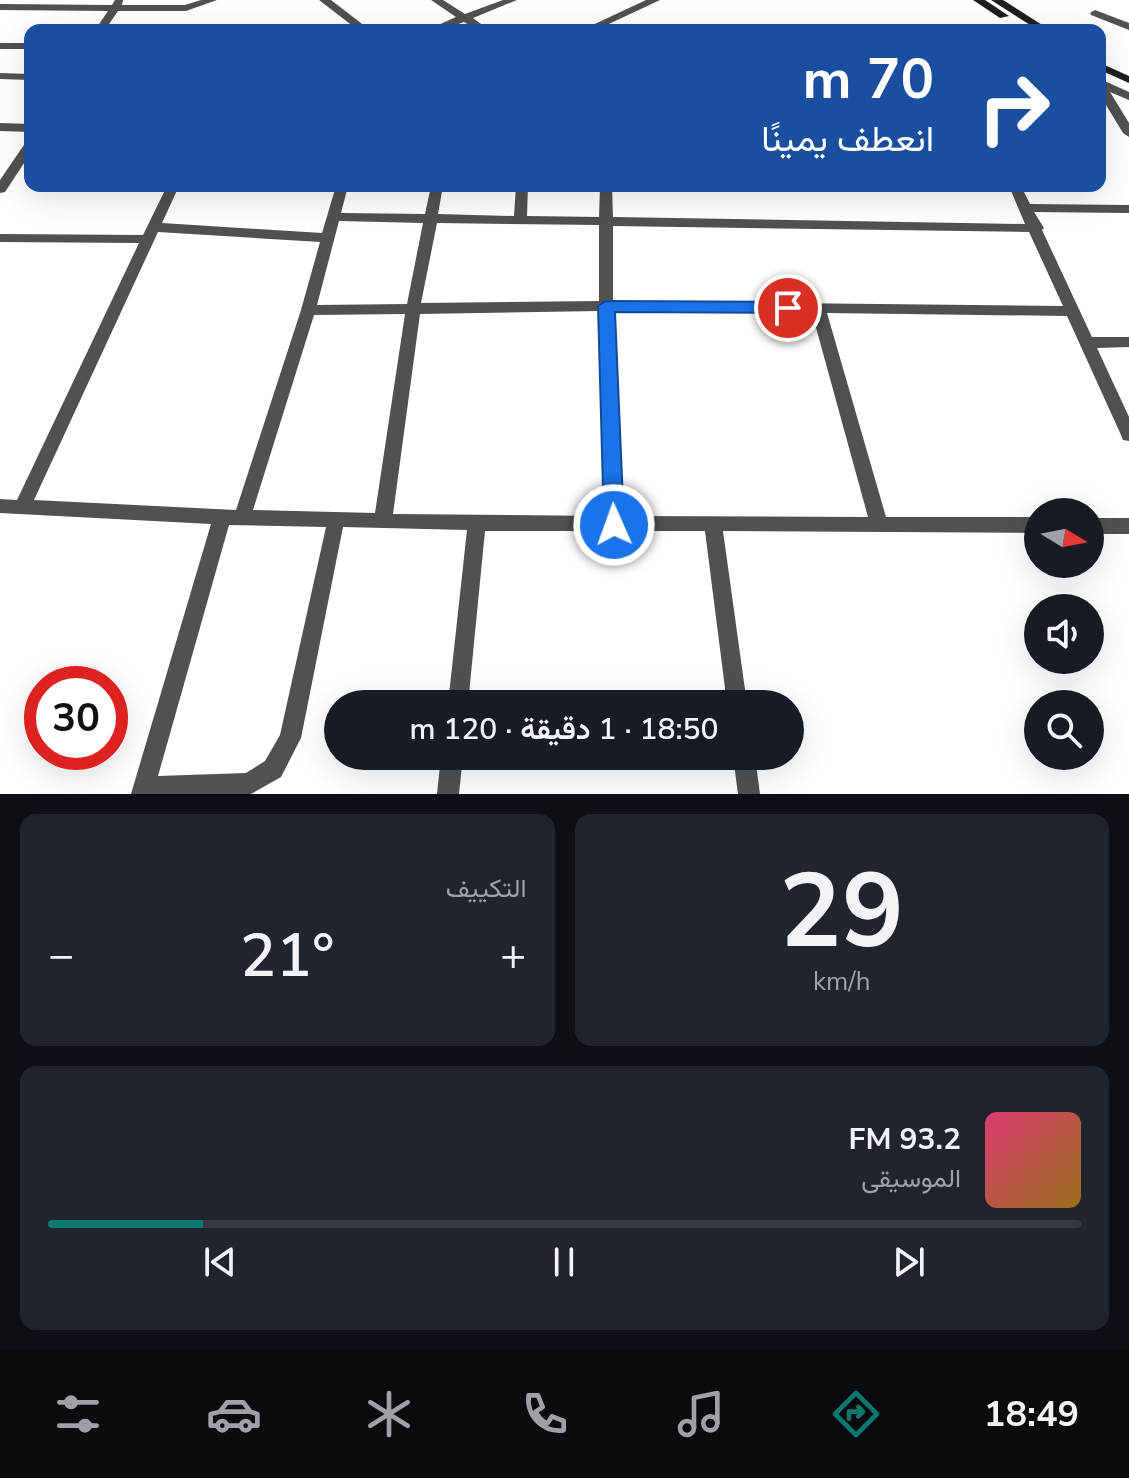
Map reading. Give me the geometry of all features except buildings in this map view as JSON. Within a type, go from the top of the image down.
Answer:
[{"type":"street","points":[[0,7],[117,4],[186,8],[212,0]]},
{"type":"street","points":[[324,0],[357,24]]},
{"type":"street","points":[[436,0],[474,24]]},
{"type":"street","points":[[448,24],[512,0]]},
{"type":"street","points":[[601,24],[655,0]]},
{"type":"street","points":[[978,0],[1017,24]]},
{"type":"street","points":[[996,0],[1035,24]]},
{"type":"street","points":[[104,24],[117,4]]},
{"type":"street","points":[[1095,13],[1129,27]]},
{"type":"street","points":[[0,46],[24,46]]},
{"type":"street","points":[[1106,70],[1129,80]]},
{"type":"street","points":[[0,76],[24,77]]},
{"type":"street","points":[[1106,87],[1129,97]]},
{"type":"street","points":[[1106,94],[1129,133]]},
{"type":"street","points":[[0,127],[24,128]]},
{"type":"street","points":[[0,189],[24,154]]},
{"type":"street","points":[[23,506],[170,192]]},
{"type":"street","points":[[336,520],[290,738],[273,769],[249,784],[143,790],[232,517],[308,310],[340,192]]},
{"type":"street","points":[[383,521],[413,309],[436,192]]},
{"type":"street","points":[[520,219],[522,192]]},
{"type":"street","points":[[606,192],[606,306],[614,525]]},
{"type":"street","points":[[1018,192],[1037,228],[1070,311],[1129,435]]},
{"type":"street","points":[[1025,208],[1129,209]]},
{"type":"street","points":[[334,217],[1037,228]]},
{"type":"street","points":[[0,238],[149,233],[327,238]]},
{"type":"street","points":[[308,310],[606,306],[1070,311]]},
{"type":"street","points":[[818,308],[879,524]]},
{"type":"street","points":[[1087,343],[1129,342]]},
{"type":"street","points":[[0,506],[232,517],[477,523],[1024,525]]},
{"type":"street","points":[[459,690],[477,523]]},
{"type":"street","points":[[713,525],[735,690]]},
{"type":"street","points":[[1104,526],[1129,526]]},
{"type":"street","points":[[448,794],[451,770]]},
{"type":"street","points":[[746,770],[749,794]]},
{"type":"route","points":[[614,525],[606,306],[788,308]]}]
